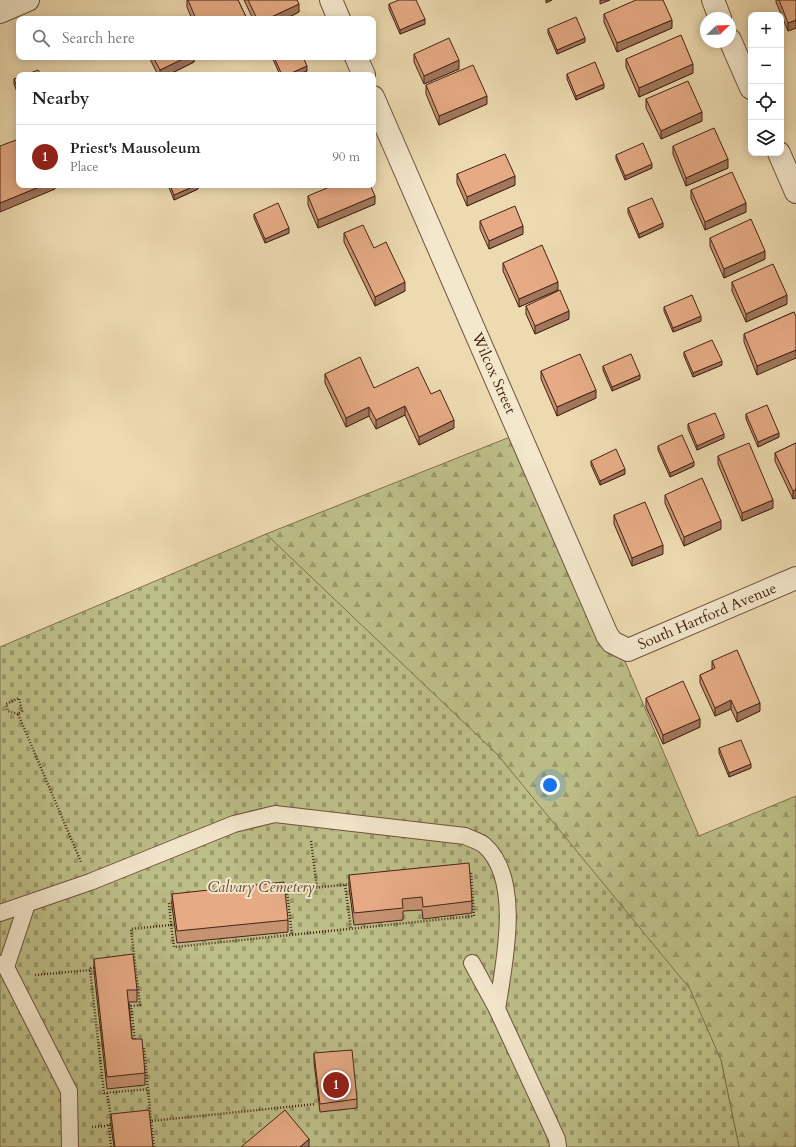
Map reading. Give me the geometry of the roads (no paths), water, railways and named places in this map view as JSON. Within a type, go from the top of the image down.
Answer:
[{"type":"street","points":[[0,12],[28,0]]},
{"type":"street","points":[[331,0],[338,16]]},
{"type":"street","points":[[713,0],[718,12]]},
{"type":"street","points":[[734,48],[749,84]]},
{"type":"street","points":[[357,60],[363,72]]},
{"type":"street","name":"Wilcox Street","points":[[376,104],[607,635],[618,647]]},
{"type":"street","points":[[780,156],[796,192]]},
{"type":"street","name":"South Hartford Avenue","points":[[618,647],[628,650],[796,578]]},
{"type":"lane","points":[[0,913],[90,882],[234,824],[275,814],[465,836],[484,845],[496,861],[506,886],[508,942],[498,1009]]},
{"type":"lane","points":[[27,904],[5,969],[69,1091],[70,1147]]},
{"type":"lane","points":[[472,963],[498,1009],[557,1139],[558,1147]]},
{"type":"place","name":"Priest's Mausoleum","points":[[336,1085]]},
{"type":"park label","name":"Calvary Cemetery","points":[[261,887]]}]
